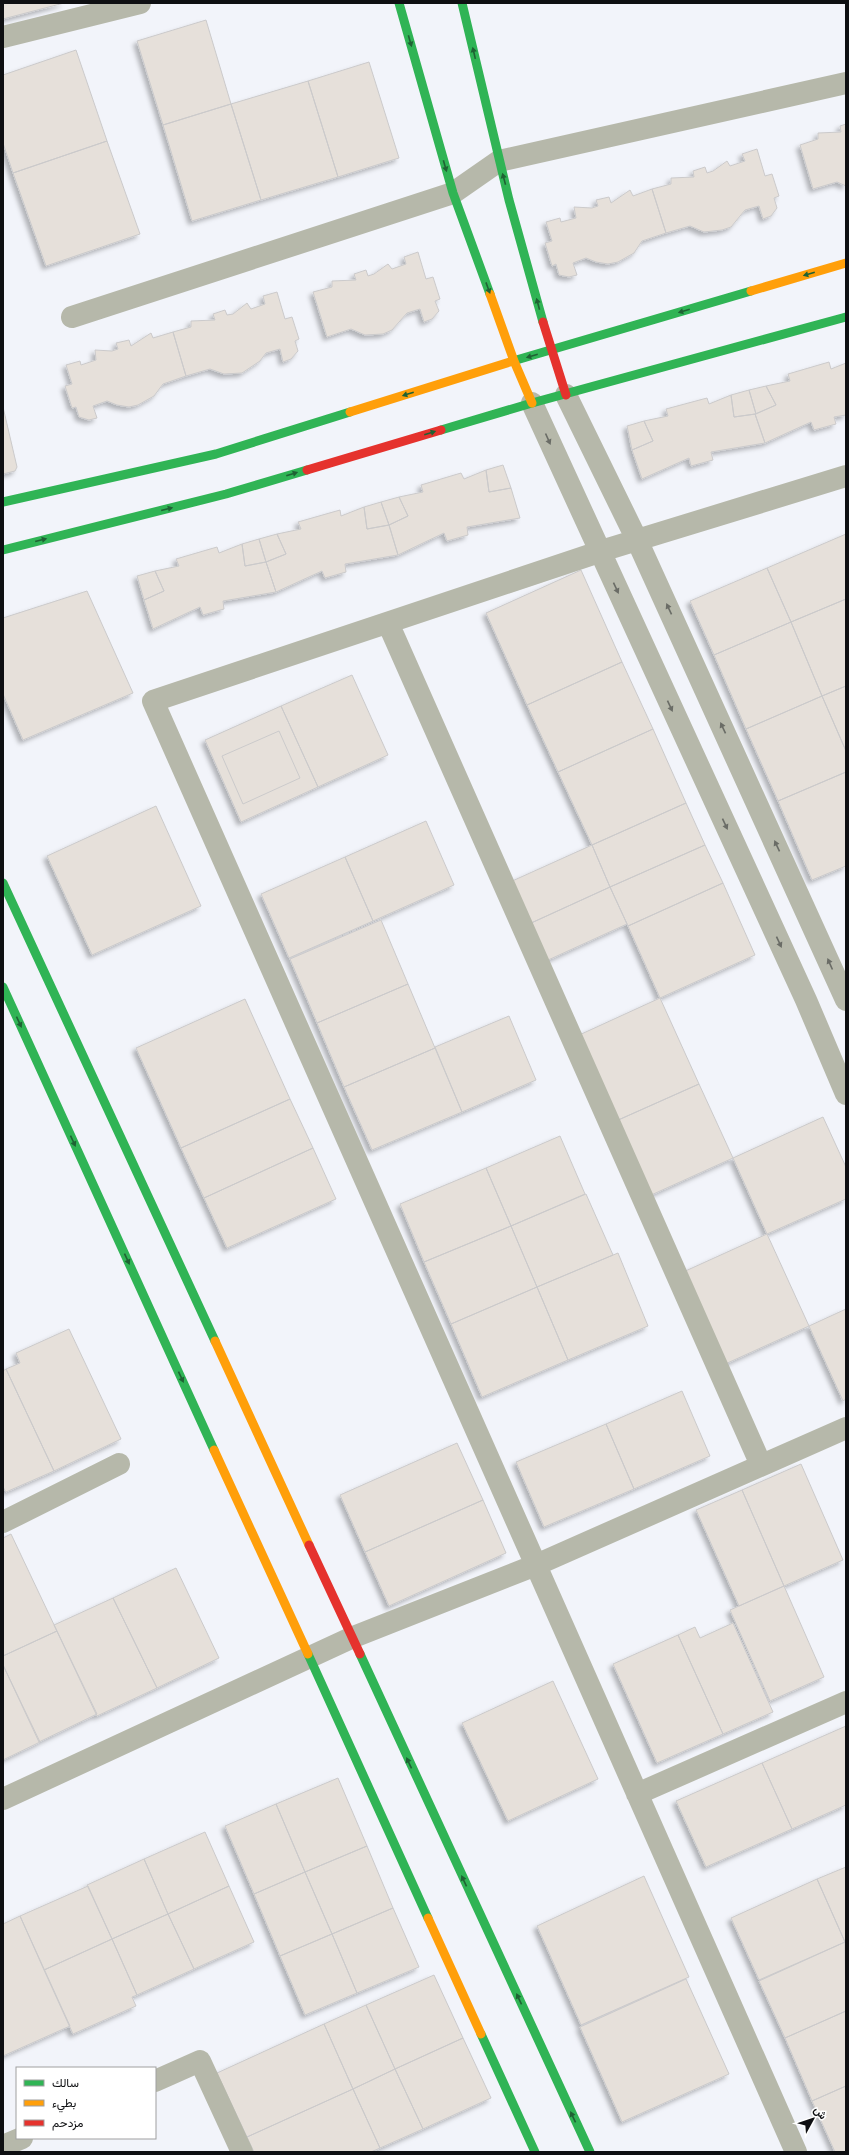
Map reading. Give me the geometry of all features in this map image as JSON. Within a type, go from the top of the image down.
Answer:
[{"type":"main road","points":[[399,3],[453,193],[514,361],[532,403]]},
{"type":"main road","points":[[462,3],[499,160],[551,351],[566,395]]},
{"type":"main road","points":[[3,502],[216,454],[514,361],[846,263]]},
{"type":"main road","points":[[3,550],[226,494],[532,403],[566,395],[846,317]]},
{"type":"main road","points":[[3,883],[587,2151]]},
{"type":"main road","points":[[3,987],[535,2152]]},
{"type":"street","points":[[3,37],[140,3]]},
{"type":"street","points":[[72,317],[453,193],[499,160],[846,83]]},
{"type":"street","points":[[566,395],[637,540],[796,887],[846,1000]]},
{"type":"street","points":[[532,403],[599,553],[806,1000],[846,1094]]},
{"type":"street","points":[[796,2152],[153,701],[637,540],[844,481]]},
{"type":"street","points":[[388,623],[762,1465]]},
{"type":"street","points":[[3,1798],[351,1638],[536,1565],[846,1428]]},
{"type":"street","points":[[3,1522],[119,1464]]},
{"type":"street","points":[[637,1794],[845,1704]]},
{"type":"street","points":[[156,2080],[200,2061],[242,2152]]},
{"type":"street","points":[[3,2146],[20,2139]]},
{"type":"building","points":[[3,3],[64,3],[3,19]]},
{"type":"building","points":[[206,20],[231,104],[163,125],[137,41]]},
{"type":"building","points":[[76,50],[107,141],[13,173],[3,143],[3,75]]},
{"type":"building","points":[[369,62],[399,158],[338,177],[308,81]]},
{"type":"building","points":[[308,81],[338,177],[261,200],[231,104]]},
{"type":"building","points":[[231,104],[261,200],[192,221],[163,125]]},
{"type":"building","points":[[846,124],[846,186],[837,182],[813,189],[800,145],[818,139],[818,133],[841,132],[840,126]]},
{"type":"building","points":[[107,141],[140,234],[46,266],[13,173]]},
{"type":"building","points":[[757,149],[765,176],[772,174],[779,196],[774,198],[777,208],[771,216],[763,219],[759,206],[745,210],[731,227],[722,230],[704,232],[690,226],[666,233],[652,189],[671,184],[671,178],[694,177],[693,171],[705,167],[707,173],[713,171],[727,161],[730,166],[745,161],[742,154]]},
{"type":"building","points":[[652,189],[666,233],[642,241],[634,253],[618,262],[608,264],[596,262],[586,258],[573,263],[577,275],[569,277],[559,275],[556,264],[552,266],[545,243],[552,241],[546,222],[560,218],[561,222],[576,218],[574,207],[592,208],[598,206],[596,200],[609,197],[611,203],[630,190],[633,196]]},
{"type":"building","points":[[418,252],[426,279],[433,277],[440,299],[435,301],[439,311],[432,319],[424,322],[420,309],[407,313],[392,330],[383,334],[365,335],[351,329],[327,337],[313,292],[332,287],[332,281],[356,280],[354,274],[366,270],[368,276],[374,274],[388,264],[392,269],[406,264],[404,257]]},
{"type":"building","points":[[277,292],[285,319],[292,317],[299,339],[295,341],[298,351],[291,359],[283,362],[280,349],[266,353],[260,361],[242,373],[224,374],[210,369],[186,376],[173,332],[191,327],[191,321],[215,320],[213,314],[225,310],[227,315],[233,314],[247,303],[251,309],[265,304],[263,296]]},
{"type":"building","points":[[173,332],[186,376],[163,384],[154,396],[138,405],[129,407],[117,405],[107,401],[93,406],[97,418],[89,420],[79,417],[76,407],[72,408],[65,386],[72,384],[66,365],[80,361],[81,365],[96,360],[95,350],[112,351],[118,349],[116,343],[129,340],[131,346],[151,333],[153,338]]},
{"type":"building","points":[[829,362],[831,369],[846,363],[846,415],[834,417],[836,424],[814,430],[811,422],[765,443],[755,414],[776,405],[766,386],[790,381],[788,374]]},
{"type":"building","points":[[766,386],[776,405],[756,414],[749,390]]},
{"type":"building","points":[[749,390],[756,414],[734,417],[731,395]]},
{"type":"building","points":[[731,395],[734,417],[755,414],[765,443],[711,452],[713,460],[691,466],[689,458],[642,479],[632,450],[653,441],[644,421],[668,416],[666,409],[707,398],[709,404]]},
{"type":"building","points":[[3,407],[17,467],[15,471],[3,474]]},
{"type":"building","points":[[644,421],[653,441],[632,450],[627,426]]},
{"type":"building","points":[[503,465],[511,488],[489,492],[486,470]]},
{"type":"building","points":[[486,470],[489,492],[511,488],[520,518],[467,527],[468,535],[447,541],[444,533],[398,555],[389,525],[408,516],[399,497],[423,492],[421,485],[461,473],[464,479]]},
{"type":"building","points":[[399,497],[408,516],[389,525],[381,502]]},
{"type":"building","points":[[381,502],[389,525],[367,529],[364,507]]},
{"type":"building","points":[[364,507],[367,529],[389,525],[398,555],[345,564],[346,572],[325,578],[322,571],[276,592],[266,562],[286,554],[277,534],[301,529],[298,522],[340,510],[341,516]]},
{"type":"building","points":[[277,534],[286,554],[266,562],[259,539]]},
{"type":"building","points":[[846,534],[846,599],[791,622],[767,568]]},
{"type":"building","points":[[259,539],[266,562],[245,566],[242,544]]},
{"type":"building","points":[[242,544],[245,566],[266,562],[276,592],[223,601],[224,609],[203,615],[200,607],[153,629],[144,600],[164,591],[155,571],[179,566],[176,559],[217,547],[219,553]]},
{"type":"building","points":[[767,568],[791,622],[714,655],[690,601]]},
{"type":"building","points":[[581,570],[622,662],[527,705],[486,613]]},
{"type":"building","points":[[155,571],[164,591],[144,600],[137,576]]},
{"type":"building","points":[[87,591],[133,693],[23,740],[3,694],[3,618]]},
{"type":"building","points":[[846,599],[846,686],[822,696],[791,622]]},
{"type":"building","points":[[791,622],[822,696],[746,729],[714,655]]},
{"type":"building","points":[[622,662],[653,729],[558,772],[527,705]]},
{"type":"building","points":[[352,675],[388,755],[318,787],[281,706]]},
{"type":"building","points":[[846,686],[846,751],[822,696]]},
{"type":"building","points":[[822,696],[846,751],[846,772],[778,801],[746,729]]},
{"type":"building","points":[[281,706],[318,787],[241,822],[205,740]]},
{"type":"building","points":[[653,729],[686,803],[592,845],[558,772]]},
{"type":"building","points":[[279,731],[300,778],[243,804],[222,756]]},
{"type":"building","points":[[846,772],[846,866],[812,880],[778,801]]},
{"type":"building","points":[[686,803],[705,845],[610,887],[592,845]]},
{"type":"building","points":[[156,806],[201,906],[92,955],[47,856]]},
{"type":"building","points":[[426,821],[454,885],[373,921],[345,857]]},
{"type":"building","points":[[592,845],[610,887],[529,924],[510,882]]},
{"type":"building","points":[[705,845],[723,883],[628,926],[610,887]]},
{"type":"building","points":[[345,857],[373,921],[289,958],[261,894]]},
{"type":"building","points":[[723,883],[755,955],[660,998],[628,926]]},
{"type":"building","points":[[610,887],[627,924],[546,961],[529,924]]},
{"type":"building","points":[[381,920],[408,984],[317,1023],[290,959]]},
{"type":"building","points":[[408,984],[435,1048],[344,1087],[317,1023]]},
{"type":"building","points":[[660,998],[699,1084],[616,1121],[577,1036]]},
{"type":"building","points":[[245,999],[290,1099],[181,1148],[136,1048]]},
{"type":"building","points":[[509,1016],[536,1080],[462,1112],[435,1047]]},
{"type":"building","points":[[435,1048],[462,1112],[372,1150],[344,1087]]},
{"type":"building","points":[[699,1084],[733,1158],[649,1196],[616,1121]]},
{"type":"building","points":[[290,1099],[313,1148],[204,1198],[181,1148]]},
{"type":"building","points":[[823,1117],[846,1167],[846,1199],[767,1234],[733,1158]]},
{"type":"building","points":[[560,1136],[585,1194],[511,1226],[486,1168]]},
{"type":"building","points":[[313,1148],[336,1199],[227,1248],[204,1198]]},
{"type":"building","points":[[486,1168],[511,1226],[424,1262],[400,1204]]},
{"type":"building","points":[[586,1194],[613,1255],[537,1287],[511,1226]]},
{"type":"building","points":[[511,1226],[537,1287],[451,1324],[424,1262]]},
{"type":"building","points":[[767,1234],[809,1326],[723,1365],[681,1273]]},
{"type":"building","points":[[618,1253],[648,1326],[568,1360],[537,1287]]},
{"type":"building","points":[[537,1287],[568,1360],[482,1397],[451,1324]]},
{"type":"building","points":[[846,1309],[846,1399],[843,1401],[809,1326]]},
{"type":"building","points":[[69,1329],[121,1439],[54,1471],[6,1369],[20,1363],[16,1353]]},
{"type":"building","points":[[6,1369],[54,1471],[6,1492],[3,1487],[3,1371]]},
{"type":"building","points":[[682,1391],[710,1456],[634,1489],[606,1424]]},
{"type":"building","points":[[606,1424],[634,1489],[544,1527],[516,1462]]},
{"type":"building","points":[[457,1443],[483,1500],[365,1552],[340,1495]]},
{"type":"building","points":[[801,1464],[843,1560],[784,1586],[742,1490]]},
{"type":"building","points":[[742,1490],[784,1586],[739,1606],[696,1510]]},
{"type":"building","points":[[483,1500],[506,1553],[389,1606],[365,1552]]},
{"type":"building","points":[[11,1534],[57,1631],[3,1656],[3,1538]]},
{"type":"building","points":[[176,1568],[219,1658],[157,1688],[113,1598]]},
{"type":"building","points":[[784,1586],[824,1677],[770,1701],[730,1610]]},
{"type":"building","points":[[113,1598],[157,1688],[97,1716],[54,1625]]},
{"type":"building","points":[[733,1623],[773,1712],[723,1734],[678,1635],[695,1627],[700,1638]]},
{"type":"building","points":[[57,1631],[97,1714],[39,1742],[3,1665],[3,1656]]},
{"type":"building","points":[[678,1635],[723,1734],[657,1763],[613,1664]]},
{"type":"building","points":[[3,1665],[40,1742],[3,1760]]},
{"type":"building","points":[[553,1681],[598,1779],[508,1821],[462,1723]]},
{"type":"building","points":[[846,1726],[846,1805],[792,1829],[762,1763]]},
{"type":"building","points":[[762,1763],[792,1829],[706,1867],[676,1801]]},
{"type":"building","points":[[338,1778],[367,1846],[305,1872],[276,1804]]},
{"type":"building","points":[[276,1804],[305,1872],[254,1894],[225,1826]]},
{"type":"building","points":[[205,1832],[229,1886],[168,1914],[144,1859]]},
{"type":"building","points":[[367,1846],[393,1908],[332,1934],[305,1872]]},
{"type":"building","points":[[144,1859],[168,1914],[112,1939],[87,1885]]},
{"type":"building","points":[[846,1867],[846,1942],[845,1942],[817,1879]]},
{"type":"building","points":[[305,1872],[332,1934],[280,1956],[254,1894]]},
{"type":"building","points":[[644,1876],[689,1977],[581,2025],[537,1926]]},
{"type":"building","points":[[817,1879],[845,1942],[759,1980],[731,1918]]},
{"type":"building","points":[[88,1886],[112,1939],[44,1970],[20,1916]]},
{"type":"building","points":[[229,1886],[254,1942],[194,1969],[168,1914]]},
{"type":"building","points":[[393,1908],[419,1967],[357,1993],[332,1934]]},
{"type":"building","points":[[168,1914],[194,1969],[137,1995],[112,1939]]},
{"type":"building","points":[[20,1916],[70,2026],[3,2056],[3,1924]]},
{"type":"building","points":[[332,1934],[357,1993],[305,2015],[280,1956]]},
{"type":"building","points":[[112,1939],[137,1995],[132,1997],[136,2006],[73,2034],[44,1970]]},
{"type":"building","points":[[845,1942],[846,2011],[785,2038],[759,1981]]},
{"type":"building","points":[[434,1975],[463,2038],[395,2069],[366,2005]]},
{"type":"building","points":[[686,1979],[729,2074],[622,2122],[580,2027]]},
{"type":"building","points":[[366,2005],[395,2069],[353,2089],[324,2024]]},
{"type":"building","points":[[846,2011],[846,2086],[812,2101],[785,2038]]},
{"type":"building","points":[[324,2024],[353,2089],[247,2137],[217,2073]]},
{"type":"building","points":[[463,2038],[491,2098],[423,2129],[395,2069]]},
{"type":"building","points":[[395,2069],[423,2129],[380,2148],[353,2089]]},
{"type":"building","points":[[846,2086],[846,2152],[835,2152],[812,2101]]},
{"type":"building","points":[[353,2089],[380,2148],[371,2152],[254,2152],[247,2137]]},
{"type":"traffic: fast","points":[[399,3],[453,193],[490,294]]},
{"type":"traffic: fast","points":[[462,3],[509,200],[543,322]]},
{"type":"traffic: fast","points":[[513,361],[751,291]]},
{"type":"traffic: fast","points":[[441,430],[532,403],[846,317]]},
{"type":"traffic: fast","points":[[3,502],[216,454],[350,412]]},
{"type":"traffic: fast","points":[[3,550],[226,494],[307,470]]},
{"type":"traffic: fast","points":[[3,883],[215,1341]]},
{"type":"traffic: fast","points":[[3,987],[214,1450]]},
{"type":"traffic: fast","points":[[308,1654],[428,1918]]},
{"type":"traffic: fast","points":[[360,1654],[590,2152]]},
{"type":"traffic: fast","points":[[481,2034],[535,2152]]},
{"type":"traffic: slow","points":[[751,291],[846,263]]},
{"type":"traffic: slow","points":[[490,294],[514,361],[532,403]]},
{"type":"traffic: slow","points":[[350,412],[513,361]]},
{"type":"traffic: slow","points":[[215,1341],[309,1545]]},
{"type":"traffic: slow","points":[[214,1450],[308,1654]]},
{"type":"traffic: slow","points":[[428,1918],[481,2034]]},
{"type":"traffic: jam","points":[[543,322],[566,395]]},
{"type":"traffic: jam","points":[[307,470],[441,430]]},
{"type":"traffic: jam","points":[[309,1545],[360,1654]]}]
